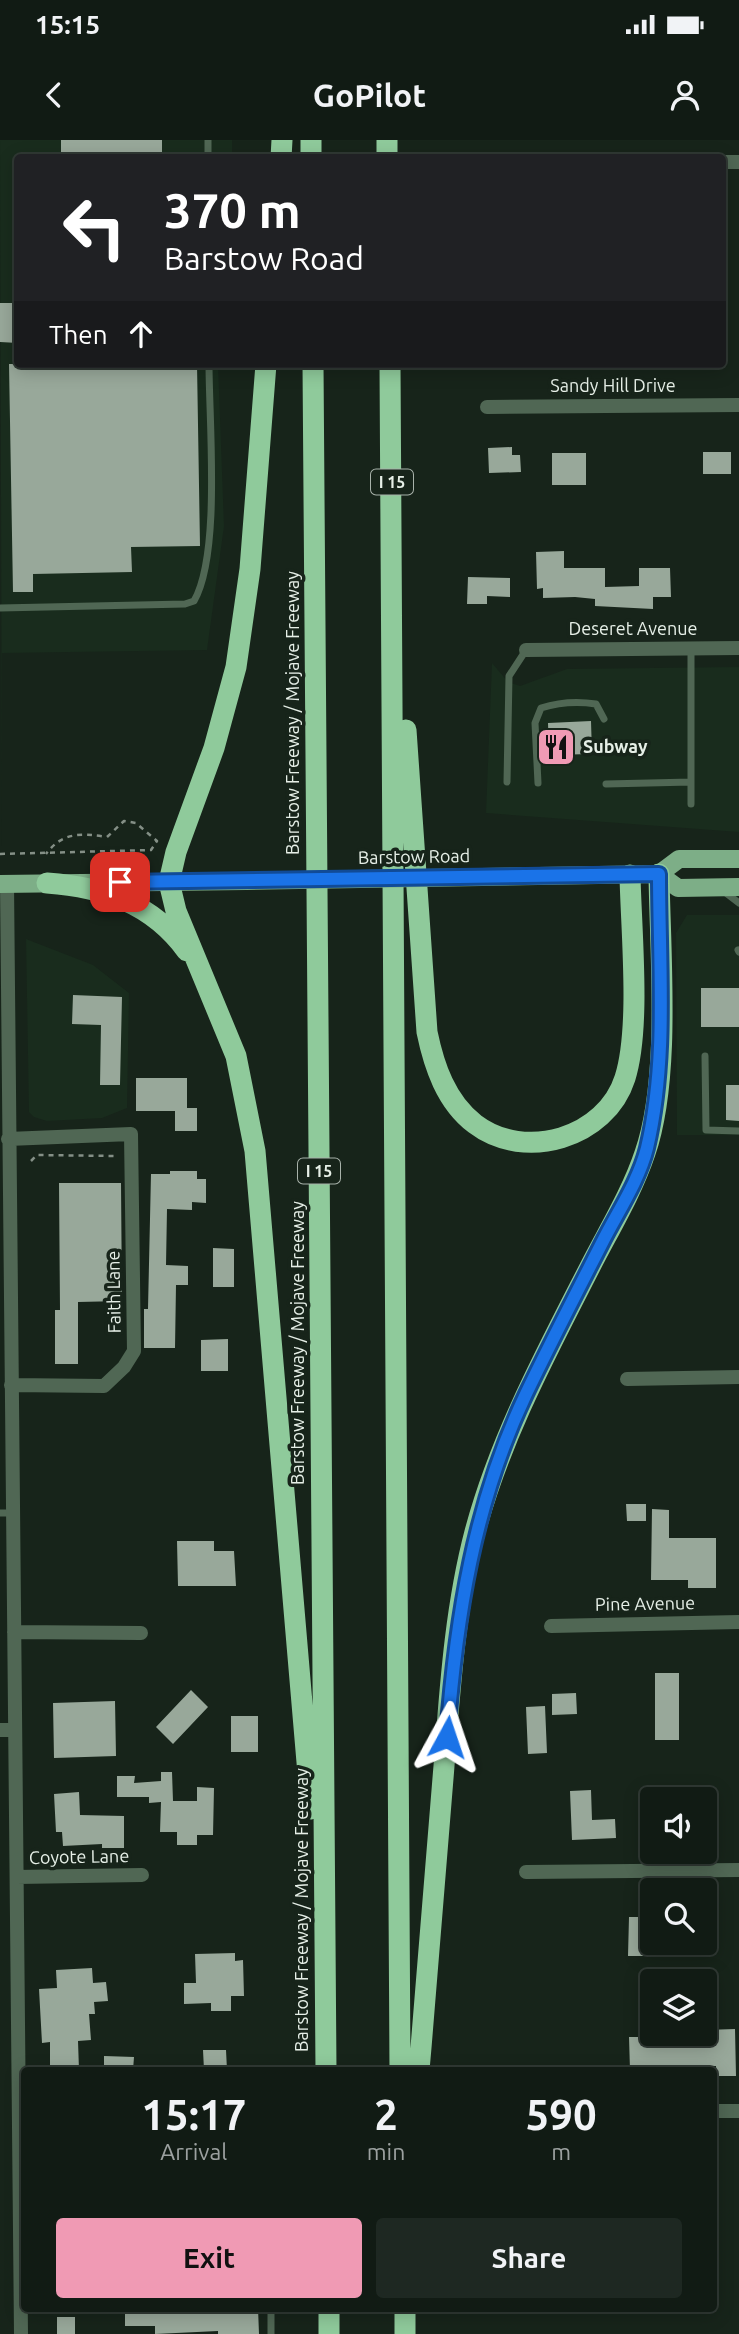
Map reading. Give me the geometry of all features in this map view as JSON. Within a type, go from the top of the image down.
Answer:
[{"type":"highway","points":[[266,368],[250,569],[236,667],[214,748],[176,852],[169,882],[176,911],[236,1056],[255,1151],[326,1978]]},
{"type":"highway","name":"Barstow Freeway / Mojave Freeway","points":[[313,368],[326,2067]]},
{"type":"highway","name":"I 15","points":[[390,368],[394,599],[400,2067]]},
{"type":"highway","points":[[394,599],[412,783],[426,1031],[433,1061],[443,1085],[457,1106],[475,1124],[499,1137],[526,1142],[554,1142],[581,1131],[605,1112],[625,1079],[632,1041],[630,875]]},
{"type":"highway","points":[[419,2067],[452,1666],[466,1572],[474,1534],[499,1455],[530,1385],[630,1189],[646,1151],[656,1103],[660,1057],[659,874]]},
{"type":"highway","points":[[47,883],[79,886],[122,898],[165,927],[199,967]]},
{"type":"highway","points":[[329,2312],[329,2334]]},
{"type":"highway","points":[[405,2312],[405,2334]]},
{"type":"main road","name":"Barstow Road","points":[[4,883],[630,875],[659,874],[679,859],[739,859]]},
{"type":"main road","name":"Barstow Road","points":[[659,874],[678,888],[739,887]]},
{"type":"street","name":"Sandy Hill Drive","points":[[487,407],[739,405]]},
{"type":"street","name":"Deseret Avenue","points":[[526,650],[739,648]]},
{"type":"street","points":[[4,883],[11,1385],[6,1513],[14,1632],[21,2334]]},
{"type":"street","name":"Faith Lane","points":[[8,1139],[131,1134],[134,1351],[124,1367],[104,1385],[11,1385]]},
{"type":"street","points":[[627,1379],[739,1377]]},
{"type":"street","name":"Pine Avenue","points":[[551,1626],[739,1622]]},
{"type":"street","points":[[14,1632],[141,1633]]},
{"type":"street","points":[[0,1730],[15,1730]]},
{"type":"street","points":[[526,1872],[739,1870]]},
{"type":"street","name":"Coyote Lane","points":[[17,1877],[142,1875]]},
{"type":"street","points":[[717,2112],[739,2110]]},
{"type":"lane","points":[[0,608],[184,604],[194,601],[203,585],[211,534],[209,368]]},
{"type":"lane","points":[[691,648],[691,804]]},
{"type":"lane","points":[[507,782],[509,676],[526,650]]},
{"type":"lane","points":[[538,783],[535,723],[541,708],[556,703],[596,704],[604,719]]},
{"type":"lane","points":[[606,784],[691,782]]},
{"type":"lane","points":[[719,888],[739,903]]},
{"type":"lane","points":[[705,1056],[706,1130],[739,1131]]},
{"type":"lane","points":[[271,2312],[271,2334]]},
{"type":"path","points":[[0,855],[46,854],[151,849],[158,841],[136,823],[124,821],[107,837],[78,833],[55,841],[46,854]]},
{"type":"path","points":[[31,1161],[37,1155],[119,1156]]},
{"type":"shaded area","points":[[0,140],[232,140],[232,154],[14,154],[14,368],[218,368],[224,526],[207,650],[1,653]]},
{"type":"shaded area","points":[[492,663],[508,682],[520,686],[567,669],[739,667],[739,832],[486,813]]},
{"type":"shaded area","points":[[687,915],[739,915],[739,1135],[677,1135],[676,933]]},
{"type":"shaded area","points":[[26,939],[93,965],[129,993],[127,1108],[102,1118],[47,1121],[34,1117],[29,1112]]},
{"type":"building","points":[[61,140],[162,140],[162,154],[61,154]]},
{"type":"building","points":[[0,303],[14,303],[14,343],[0,342]]},
{"type":"building","points":[[9,364],[14,364],[14,368],[197,368],[200,546],[131,547],[132,572],[33,574],[33,592],[13,592]]},
{"type":"building","points":[[512,447],[512,455],[520,455],[521,472],[489,473],[488,448]]},
{"type":"building","points":[[703,452],[731,452],[731,474],[703,474]]},
{"type":"building","points":[[552,453],[586,453],[586,485],[552,485]]},
{"type":"building","points":[[564,551],[564,568],[605,568],[605,587],[639,586],[639,568],[670,568],[671,597],[653,597],[653,609],[595,606],[595,599],[575,597],[543,598],[543,588],[537,589],[536,552]]},
{"type":"building","points":[[468,577],[510,578],[510,597],[487,596],[487,604],[467,604]]},
{"type":"building","points":[[591,721],[592,754],[549,755],[548,723]]},
{"type":"building","points":[[701,988],[739,988],[739,1027],[701,1027]]},
{"type":"building","points":[[73,995],[122,997],[120,1085],[100,1085],[101,1025],[72,1024]]},
{"type":"building","points":[[136,1078],[187,1078],[187,1108],[197,1108],[197,1131],[175,1131],[175,1111],[136,1111]]},
{"type":"building","points":[[726,1085],[739,1085],[739,1121],[726,1120]]},
{"type":"building","points":[[170,1171],[197,1171],[197,1179],[206,1179],[206,1203],[192,1202],[192,1210],[167,1209],[166,1265],[188,1266],[188,1285],[176,1285],[175,1348],[144,1348],[144,1309],[148,1309],[151,1174],[170,1174]]},
{"type":"building","points":[[59,1183],[121,1183],[122,1301],[78,1302],[78,1364],[55,1364],[55,1310],[60,1310]]},
{"type":"building","points":[[213,1248],[234,1249],[234,1287],[213,1287]]},
{"type":"building","points":[[228,1339],[228,1371],[201,1371],[201,1340]]},
{"type":"building","points":[[626,1504],[646,1504],[646,1521],[627,1521]]},
{"type":"building","points":[[652,1509],[669,1510],[669,1538],[716,1538],[716,1588],[688,1588],[688,1580],[651,1580]]},
{"type":"building","points":[[177,1541],[214,1541],[214,1551],[234,1551],[236,1586],[178,1586]]},
{"type":"building","points":[[655,1673],[679,1673],[679,1740],[655,1740]]},
{"type":"building","points":[[191,1690],[208,1707],[173,1744],[156,1727]]},
{"type":"building","points":[[576,1693],[577,1714],[552,1715],[552,1694]]},
{"type":"building","points":[[115,1701],[116,1756],[54,1758],[53,1703]]},
{"type":"building","points":[[545,1706],[547,1753],[528,1754],[526,1707]]},
{"type":"building","points":[[231,1716],[258,1716],[258,1752],[231,1752]]},
{"type":"building","points":[[161,1772],[172,1772],[173,1801],[197,1801],[197,1787],[214,1788],[213,1835],[197,1835],[197,1845],[177,1845],[177,1832],[160,1832],[161,1802],[149,1803],[149,1797],[117,1797],[117,1776],[135,1776],[134,1783],[161,1781]]},
{"type":"building","points":[[591,1790],[592,1820],[615,1819],[616,1838],[572,1840],[570,1791]]},
{"type":"building","points":[[79,1792],[80,1815],[124,1816],[124,1848],[102,1848],[102,1844],[63,1846],[62,1832],[56,1832],[54,1794]]},
{"type":"building","points":[[629,1917],[640,1917],[640,1955],[667,1956],[628,1956]]},
{"type":"building","points":[[235,1953],[235,1961],[243,1960],[244,1996],[231,1996],[231,2011],[211,2011],[211,2003],[184,2004],[184,1983],[196,1983],[195,1954]]},
{"type":"building","points":[[92,1968],[93,1983],[106,1982],[108,2001],[94,2002],[95,2014],[89,2014],[91,2040],[78,2041],[79,2067],[50,2067],[50,2042],[42,2043],[39,1989],[57,1988],[56,1970]]},
{"type":"building","points":[[735,2029],[736,2076],[717,2076],[716,2066],[630,2067],[629,2037],[640,2037],[640,2046],[717,2046],[717,2030]]},
{"type":"building","points":[[203,2050],[226,2050],[227,2067],[204,2067]]},
{"type":"building","points":[[104,2056],[134,2057],[133,2067],[104,2067]]},
{"type":"building","points":[[125,2312],[258,2312],[259,2334],[218,2334],[218,2331],[155,2334],[155,2326],[125,2326]]},
{"type":"building","points":[[57,2317],[75,2317],[75,2334],[57,2334]]},
{"type":"place","name":"Subway","points":[[556,747]]},
{"type":"route","points":[[120,882],[659,874],[660,1057],[656,1103],[646,1151],[630,1189],[524,1398],[499,1455],[474,1534],[466,1572],[452,1666],[447,1737]]}]
